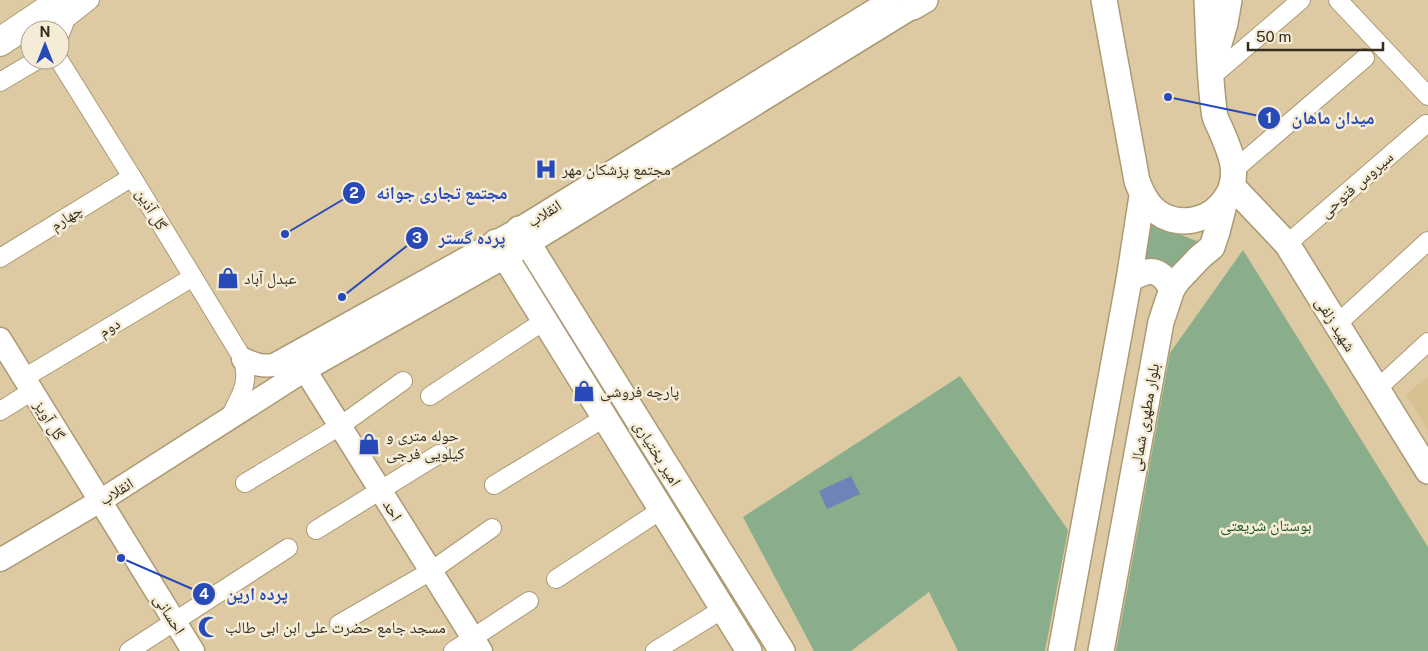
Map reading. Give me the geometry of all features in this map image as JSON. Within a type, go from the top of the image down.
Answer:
[{"type":"highway","points":[[0,42],[62,0]]},
{"type":"main road","points":[[1103,1],[1137,181],[1142,196],[1153,209],[1166,218],[1182,221],[1198,219],[1213,212],[1230,186],[1231,154],[1214,114],[1210,78],[1207,0]]},
{"type":"main road","points":[[1210,78],[1225,23],[1229,0]]},
{"type":"main road","name":"شهید زلفی","points":[[1230,186],[1287,244],[1428,471]]},
{"type":"main road","name":"بلوار مطهری شمالی","points":[[1101,651],[1161,322],[1172,289],[1178,280],[1212,247],[1230,186]]},
{"type":"main road","points":[[1062,651],[1129,280],[1142,196]]},
{"type":"main road","name":"امیر بختیاری","points":[[523,236],[782,651]]},
{"type":"main road","name":"امیر بختیاری","points":[[500,250],[749,651]]},
{"type":"main road","points":[[1129,280],[1138,274],[1152,271],[1162,275],[1172,289]]},
{"type":"main road","points":[[667,519],[694,511]]},
{"type":"street","points":[[65,20],[90,0]]},
{"type":"street","points":[[1210,78],[1301,0]]},
{"type":"street","points":[[1338,0],[1428,96]]},
{"type":"street","name":"انقلاب","points":[[0,560],[100,501],[305,370],[500,250],[909,2]]},
{"type":"street","points":[[1230,186],[1365,58]]},
{"type":"street","points":[[0,82],[20,70]]},
{"type":"street","name":"گل آذین","points":[[64,70],[244,358]]},
{"type":"street","name":"سیروس فتوحی","points":[[1287,244],[1426,124]]},
{"type":"street","name":"چهارم","points":[[0,258],[132,177]]},
{"type":"street","points":[[1337,324],[1428,241]]},
{"type":"street","name":"انقلاب","points":[[244,358],[262,366],[274,365],[500,250]]},
{"type":"street","name":"دوم","points":[[0,411],[28,384],[193,277]]},
{"type":"street","points":[[430,396],[544,321]]},
{"type":"street","name":"گل آویز","points":[[0,339],[100,501]]},
{"type":"street","points":[[1377,389],[1428,342]]},
{"type":"street","points":[[229,419],[245,383],[246,370],[244,358]]},
{"type":"street","name":"احد","points":[[305,370],[477,645]]},
{"type":"street","points":[[245,483],[340,426],[403,381]]},
{"type":"street","points":[[494,485],[604,418]]},
{"type":"street","points":[[316,530],[439,454]]},
{"type":"street","name":"احسانی","points":[[100,501],[193,651]]},
{"type":"street","points":[[556,579],[667,519]]},
{"type":"street","points":[[339,624],[431,571],[492,528]]},
{"type":"street","points":[[129,651],[288,548]]},
{"type":"street","points":[[453,651],[477,645],[529,600]]},
{"type":"street","points":[[655,651],[723,609]]},
{"type":"shaded area","points":[[1428,376],[1428,431],[1406,395]]},
{"type":"green space","points":[[1151,215],[1168,230],[1197,241],[1203,240],[1184,255],[1166,275],[1144,267]]},
{"type":"green space","name":"بوستان شریعتی","points":[[1243,250],[1428,547],[1428,651],[1116,651],[1170,353]]},
{"type":"green space","points":[[960,376],[1068,530],[1045,651],[958,651],[929,592],[851,651],[814,651],[743,517]]},
{"type":"water","points":[[851,476],[860,494],[827,509],[819,491]]},
{"type":"place","name":"میدان ماهان","points":[[1168,97]]},
{"type":"place","name":"مجتمع پزشکان مهر","points":[[546,169]]},
{"type":"place","name":"مجتمع تجاری جوانه","points":[[285,234]]},
{"type":"place","name":"عبدل آباد","points":[[228,278]]},
{"type":"place","name":"پرده گستر","points":[[342,297]]},
{"type":"place","name":"پارچه فروشی","points":[[584,391]]},
{"type":"place","name":"حوله متری و کیلویی فرجی","points":[[369,444]]},
{"type":"place","name":"پرده ارین","points":[[121,558]]},
{"type":"place","name":"مسجد جامع حضرت علی ابن ابی طالب","points":[[209,627]]}]
